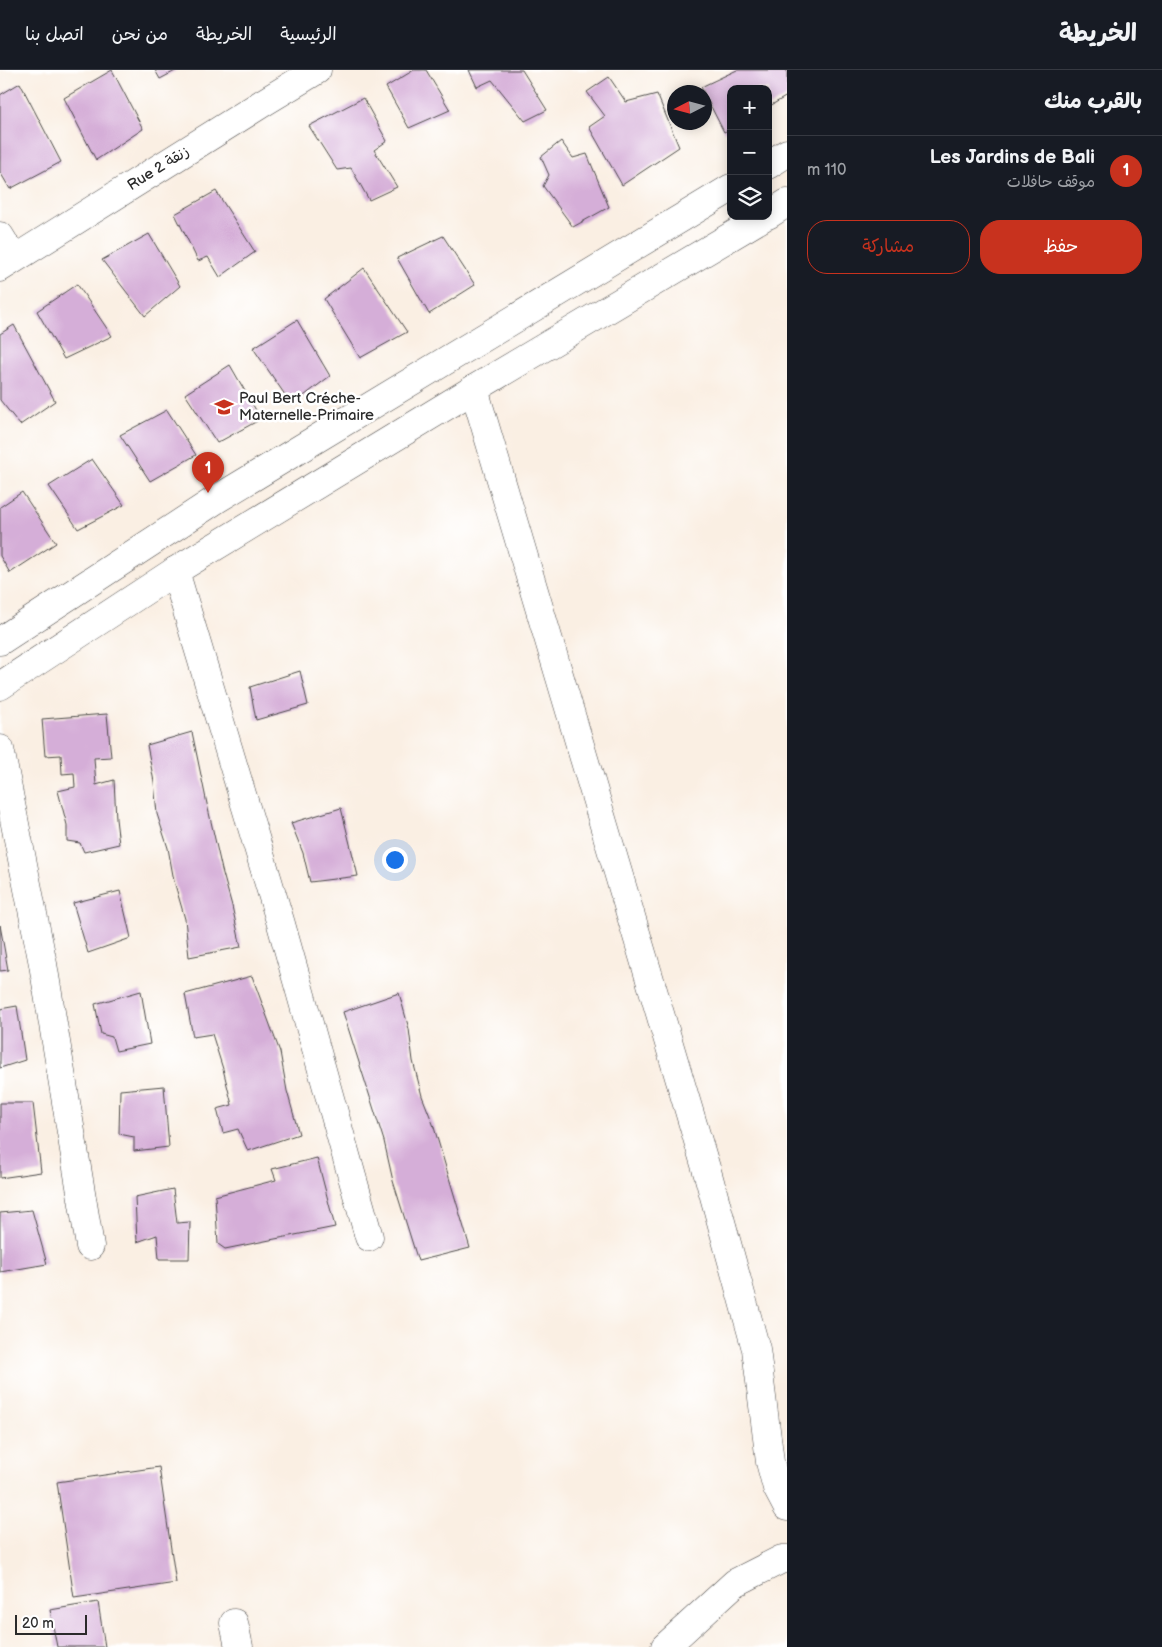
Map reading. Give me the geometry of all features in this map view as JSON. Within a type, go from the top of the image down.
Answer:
[{"type":"street","name":"Rue 2 زنقة","points":[[7,263],[317,70]]},
{"type":"street","points":[[772,162],[787,153]]},
{"type":"street","points":[[0,640],[217,499],[727,190]]},
{"type":"street","points":[[772,212],[787,204]]},
{"type":"street","points":[[0,686],[175,571],[474,389],[759,220]]},
{"type":"street","points":[[0,236],[7,263]]},
{"type":"street","points":[[474,389],[709,1178],[756,1349],[770,1462],[777,1488],[787,1507]]},
{"type":"street","points":[[175,571],[281,924],[369,1237]]},
{"type":"street","points":[[0,749],[43,964],[90,1246]]},
{"type":"street","points":[[665,1647],[735,1583],[782,1559],[787,1559]]},
{"type":"building","points":[[112,70],[143,129],[96,160],[64,98]]},
{"type":"building","points":[[155,70],[177,70],[160,79]]},
{"type":"building","points":[[414,70],[426,70],[450,110],[409,128],[386,87]]},
{"type":"building","points":[[469,70],[522,70],[547,110],[525,121],[492,80],[477,87]]},
{"type":"building","points":[[737,70],[787,70],[787,96],[772,105],[772,85],[727,85],[727,131],[724,132],[712,109],[712,85],[705,85]]},
{"type":"building","points":[[609,77],[626,102],[657,94],[667,118],[667,130],[672,130],[679,147],[622,185],[589,127],[605,116],[587,92]]},
{"type":"building","points":[[20,83],[61,162],[10,189],[0,172],[0,95]]},
{"type":"building","points":[[363,98],[387,141],[374,150],[397,187],[369,200],[351,168],[337,170],[309,126]]},
{"type":"building","points":[[561,141],[573,158],[587,154],[609,207],[573,227],[543,186],[549,175],[541,157]]},
{"type":"building","points":[[216,191],[255,252],[220,277],[208,257],[198,261],[175,214]]},
{"type":"building","points":[[149,234],[180,286],[145,316],[102,260]]},
{"type":"building","points":[[443,236],[475,285],[429,314],[397,258]]},
{"type":"building","points":[[364,268],[407,332],[360,358],[324,299]]},
{"type":"building","points":[[77,284],[112,336],[64,359],[37,311]]},
{"type":"building","points":[[297,320],[330,376],[292,405],[253,348]]},
{"type":"building","points":[[14,325],[55,401],[20,425],[0,400],[0,334]]},
{"type":"building","name":"Paul Bert Créche- Maternelle-Primaire","points":[[230,365],[261,419],[217,443],[185,394]]},
{"type":"building","points":[[167,410],[196,455],[150,481],[120,435]]},
{"type":"building","points":[[92,459],[124,505],[78,529],[49,486]]},
{"type":"building","points":[[22,492],[56,543],[10,573],[0,556],[0,507]]},
{"type":"building","points":[[300,671],[308,705],[256,720],[250,687]]},
{"type":"building","points":[[107,714],[111,757],[94,758],[96,785],[114,780],[119,844],[84,852],[80,843],[67,841],[67,825],[58,791],[75,787],[74,773],[62,774],[61,755],[45,756],[42,719]]},
{"type":"building","points":[[192,732],[241,947],[189,957],[185,919],[174,881],[168,848],[157,814],[154,782],[147,745]]},
{"type":"building","points":[[341,808],[358,876],[310,882],[303,853],[291,823]]},
{"type":"building","points":[[120,891],[131,938],[88,953],[73,903]]},
{"type":"building","points":[[0,925],[8,970],[0,971]]},
{"type":"building","points":[[252,976],[280,1052],[287,1091],[299,1134],[248,1151],[238,1129],[223,1133],[217,1109],[232,1105],[223,1069],[212,1034],[193,1037],[185,994]]},
{"type":"building","points":[[141,991],[150,1044],[116,1051],[112,1037],[101,1034],[95,1004]]},
{"type":"building","points":[[399,993],[409,1029],[413,1061],[422,1096],[433,1124],[470,1248],[418,1261],[393,1181],[384,1141],[343,1012]]},
{"type":"building","points":[[17,1006],[25,1060],[0,1068],[0,1009]]},
{"type":"building","points":[[164,1086],[169,1147],[134,1151],[134,1137],[119,1134],[120,1090]]},
{"type":"building","points":[[0,1103],[33,1103],[41,1172],[0,1178]]},
{"type":"building","points":[[317,1158],[335,1227],[225,1249],[218,1244],[215,1196],[276,1180],[272,1169]]},
{"type":"building","points":[[173,1189],[177,1223],[190,1222],[189,1259],[159,1259],[157,1235],[137,1242],[135,1197]]},
{"type":"building","points":[[32,1210],[47,1264],[0,1272],[0,1213]]},
{"type":"building","points":[[159,1467],[176,1583],[74,1598],[57,1482]]},
{"type":"building","points":[[98,1602],[105,1647],[57,1647],[50,1610]]},
{"type":"place","name":"Paul Bert Créche- Maternelle-Primaire","points":[[224,407]]},
{"type":"place","name":"Les Jardins de Bali","points":[[208,493]]}]
